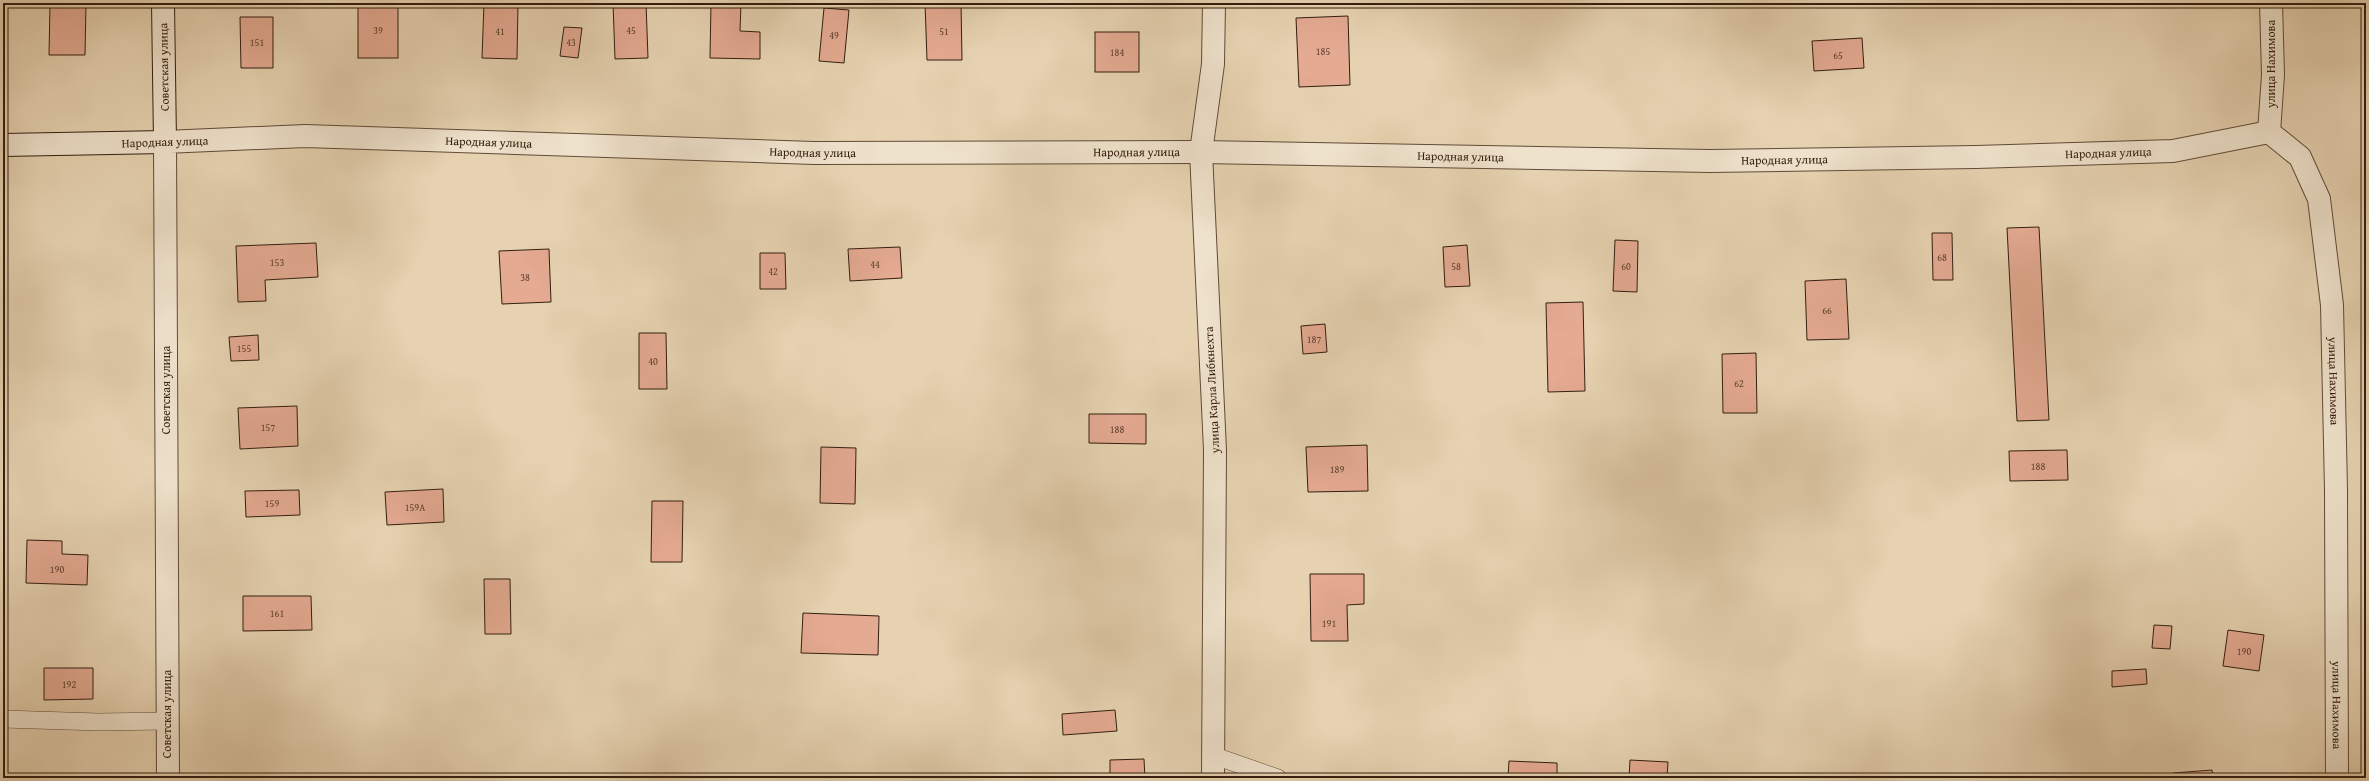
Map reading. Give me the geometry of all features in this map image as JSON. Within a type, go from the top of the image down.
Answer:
[{"type":"street","name":"Советская улица","points":[[163,3],[168,778]]},
{"type":"street","name":"улица Карла Либкнехта","points":[[1213,778],[1215,450],[1201,152],[1213,64],[1214,3]]},
{"type":"street","name":"улица Нахимова","points":[[2271,3],[2273,75],[2270,132],[2300,158],[2319,199],[2332,305],[2336,490],[2337,778]]},
{"type":"street","name":"Народная улица","points":[[3,145],[165,142],[305,136],[814,153],[1201,152],[1710,161],[1968,157],[2173,151],[2270,132]]},
{"type":"lane","points":[[3,719],[99,722],[167,721]]},
{"type":"lane","points":[[1212,755],[1278,778]]},
{"type":"building","points":[[50,3],[86,3],[85,55],[49,55]]},
{"type":"building","points":[[358,3],[398,3],[398,58],[358,58]]},
{"type":"building","points":[[484,3],[518,3],[517,59],[482,58]]},
{"type":"building","points":[[613,3],[646,3],[648,58],[615,59]]},
{"type":"building","points":[[711,3],[741,3],[740,31],[760,32],[760,59],[710,58]]},
{"type":"building","points":[[925,3],[961,3],[962,60],[927,60]]},
{"type":"building","points":[[824,8],[849,10],[844,63],[819,61]]},
{"type":"building","points":[[1348,16],[1350,85],[1299,87],[1296,18]]},
{"type":"building","points":[[240,17],[273,17],[273,68],[241,68]]},
{"type":"building","points":[[564,27],[582,28],[578,58],[560,56]]},
{"type":"building","points":[[1095,32],[1139,32],[1139,72],[1095,72]]},
{"type":"building","points":[[1862,38],[1864,68],[1814,71],[1812,41]]},
{"type":"building","points":[[2039,227],[2049,420],[2017,421],[2007,228]]},
{"type":"building","points":[[1932,233],[1952,233],[1953,280],[1933,280]]},
{"type":"building","points":[[1615,240],[1638,241],[1637,292],[1613,291]]},
{"type":"building","points":[[316,243],[318,277],[265,280],[266,301],[238,302],[236,246]]},
{"type":"building","points":[[1467,245],[1470,286],[1445,287],[1443,247]]},
{"type":"building","points":[[900,247],[902,278],[850,281],[848,249]]},
{"type":"building","points":[[549,249],[551,302],[502,304],[499,251]]},
{"type":"building","points":[[760,253],[785,253],[786,289],[760,289]]},
{"type":"building","points":[[1846,279],[1849,339],[1807,340],[1805,281]]},
{"type":"building","points":[[1583,302],[1585,391],[1548,392],[1546,303]]},
{"type":"building","points":[[1325,324],[1327,352],[1303,354],[1301,326]]},
{"type":"building","points":[[639,333],[666,333],[667,389],[639,389]]},
{"type":"building","points":[[258,335],[259,360],[231,361],[229,337]]},
{"type":"building","points":[[1756,353],[1757,413],[1723,413],[1722,354]]},
{"type":"building","points":[[297,406],[298,446],[240,449],[238,408]]},
{"type":"building","points":[[1089,414],[1146,414],[1146,444],[1089,443]]},
{"type":"building","points":[[1367,445],[1368,491],[1308,492],[1306,447]]},
{"type":"building","points":[[821,447],[856,448],[855,504],[820,503]]},
{"type":"building","points":[[2067,450],[2068,480],[2010,481],[2009,451]]},
{"type":"building","points":[[443,489],[444,522],[387,525],[385,492]]},
{"type":"building","points":[[299,490],[300,515],[246,517],[245,491]]},
{"type":"building","points":[[652,501],[683,501],[682,562],[651,562]]},
{"type":"building","points":[[27,540],[62,541],[62,554],[88,555],[87,585],[26,583]]},
{"type":"building","points":[[1310,574],[1364,574],[1364,604],[1347,605],[1348,641],[1311,641]]},
{"type":"building","points":[[484,579],[510,579],[511,634],[485,634]]},
{"type":"building","points":[[243,596],[311,596],[312,630],[243,631]]},
{"type":"building","points":[[803,613],[879,616],[878,655],[801,653]]},
{"type":"building","points":[[2154,625],[2172,626],[2170,649],[2152,648]]},
{"type":"building","points":[[2228,630],[2264,635],[2259,671],[2223,666]]},
{"type":"building","points":[[44,668],[93,668],[93,699],[44,700]]},
{"type":"building","points":[[2146,669],[2147,684],[2112,687],[2112,671]]},
{"type":"building","points":[[1115,710],[1117,731],[1063,735],[1062,714]]},
{"type":"building","points":[[1144,759],[1145,778],[1110,778],[1110,760]]},
{"type":"building","points":[[1630,760],[1668,762],[1667,778],[1629,778]]},
{"type":"building","points":[[1509,761],[1557,763],[1557,778],[1508,778]]},
{"type":"building","points":[[2212,770],[2213,778],[2174,778],[2173,773]]}]
